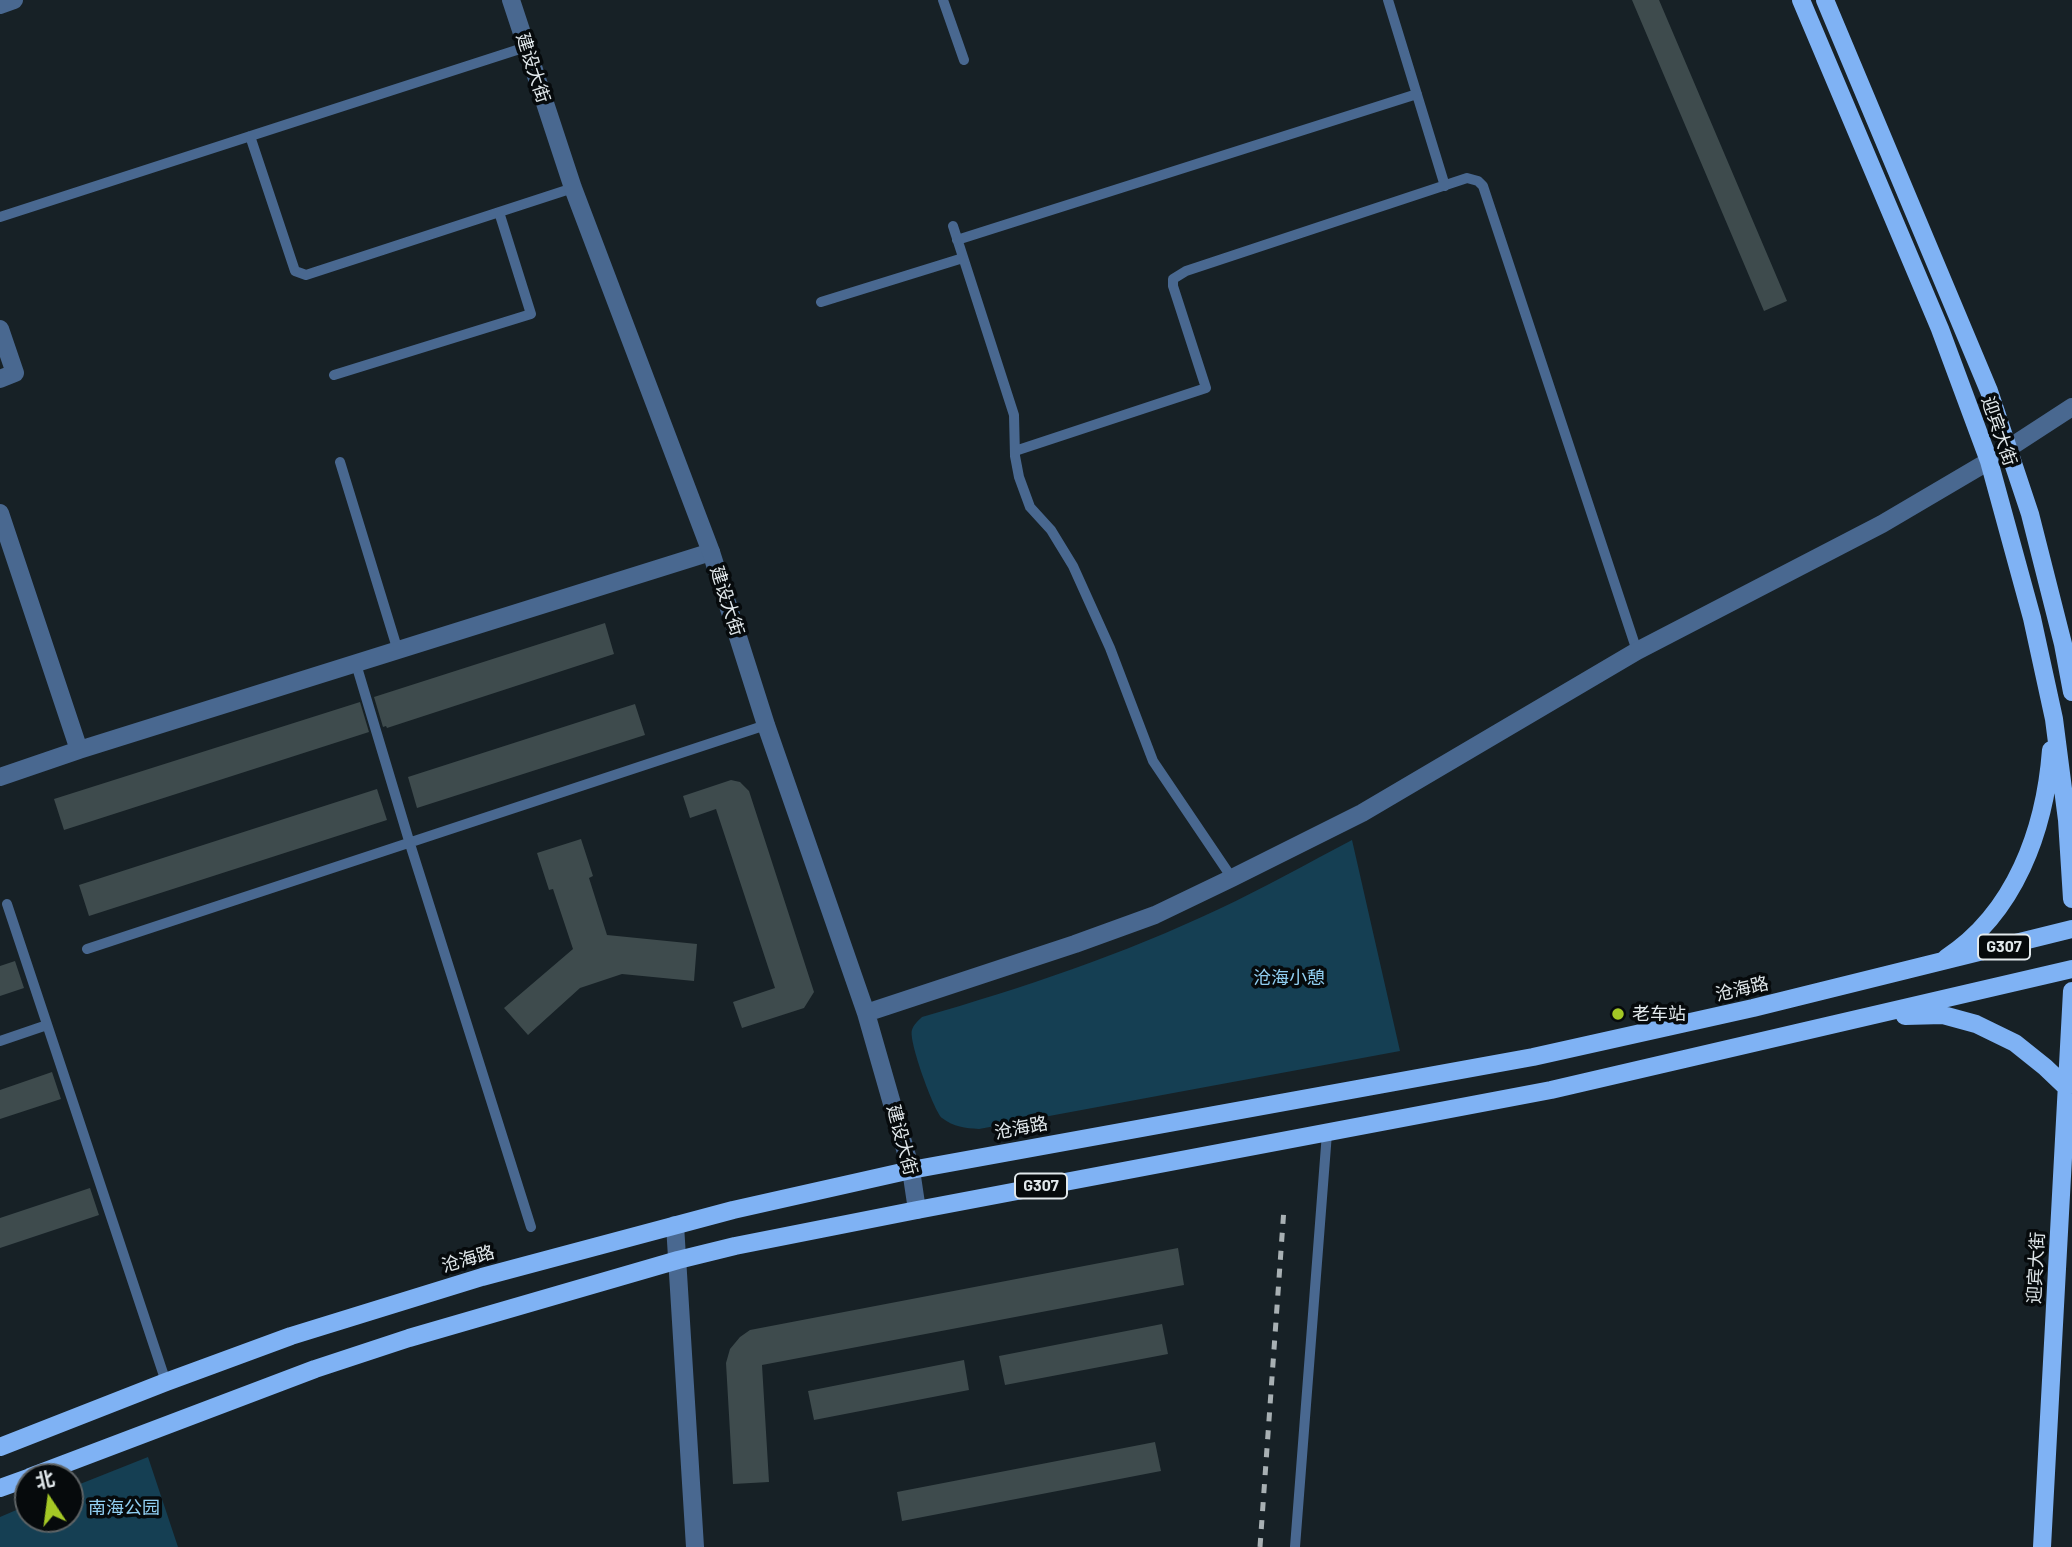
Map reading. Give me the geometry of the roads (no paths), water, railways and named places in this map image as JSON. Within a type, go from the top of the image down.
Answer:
[{"type":"main road","name":"迎宾大街","points":[[1801,0],[1940,329],[1989,461],[2032,618],[2054,719],[2067,820],[2072,899]]},
{"type":"main road","name":"迎宾大街","points":[[1825,0],[1949,293],[2009,446],[2030,514],[2063,644],[2072,692]]},
{"type":"main road","points":[[1937,964],[1984,927],[1997,911],[2020,872],[2041,817],[2054,719]]},
{"type":"main road","name":"沧海路","points":[[0,1447],[291,1336],[482,1277],[733,1210],[911,1170],[1533,1057],[1753,1008],[2072,929]]},
{"type":"main road","name":"G307","points":[[66,1463],[326,1365],[422,1334],[678,1260],[917,1210],[1551,1090],[2072,969]]},
{"type":"main road","name":"迎宾大街","points":[[2042,1547],[2072,991]]},
{"type":"main road","points":[[1863,1018],[1943,1015],[1976,1024],[2015,1043],[2066,1087]]},
{"type":"street","points":[[0,5],[14,0]]},
{"type":"street","name":"建设大街","points":[[511,0],[573,188],[711,552],[766,725],[866,1013],[911,1170],[917,1210]]},
{"type":"street","points":[[0,329],[15,373],[0,379]]},
{"type":"street","points":[[866,1013],[1155,915],[1362,813],[1637,651],[1882,524],[1989,461],[2072,407]]},
{"type":"street","points":[[0,513],[3,534],[79,750]]},
{"type":"street","points":[[0,777],[711,552]]},
{"type":"street","points":[[676,1225],[695,1547]]},
{"type":"lane","points":[[943,0],[964,60]]},
{"type":"lane","points":[[1388,0],[1446,186]]},
{"type":"lane","points":[[0,217],[526,47]]},
{"type":"lane","points":[[957,240],[1417,94]]},
{"type":"lane","points":[[250,136],[295,271],[306,275],[573,188]]},
{"type":"lane","points":[[1015,451],[1206,388],[1173,286],[1173,279],[1186,271],[1467,178],[1478,181],[1483,186],[1637,651]]},
{"type":"lane","points":[[334,375],[531,314],[499,212]]},
{"type":"lane","points":[[953,226],[1013,415],[1019,477],[1030,507],[1051,530],[1073,566],[1110,648],[1153,761],[1232,878]]},
{"type":"lane","points":[[821,302],[963,258]]},
{"type":"lane","points":[[340,462],[398,651]]},
{"type":"lane","points":[[356,664],[531,1227]]},
{"type":"lane","points":[[86,949],[766,725]]},
{"type":"lane","points":[[7,904],[166,1382]]},
{"type":"lane","points":[[0,1041],[47,1025]]},
{"type":"lane","points":[[1295,1547],[1327,1133]]},
{"type":"railway","points":[[1260,1547],[1284,1208]]},
{"type":"place","name":"老车站","points":[[1618,1014]]},
{"type":"park label","name":"沧海小憩","points":[[1289,978]]},
{"type":"park label","name":"南海公园","points":[[124,1508]]}]
